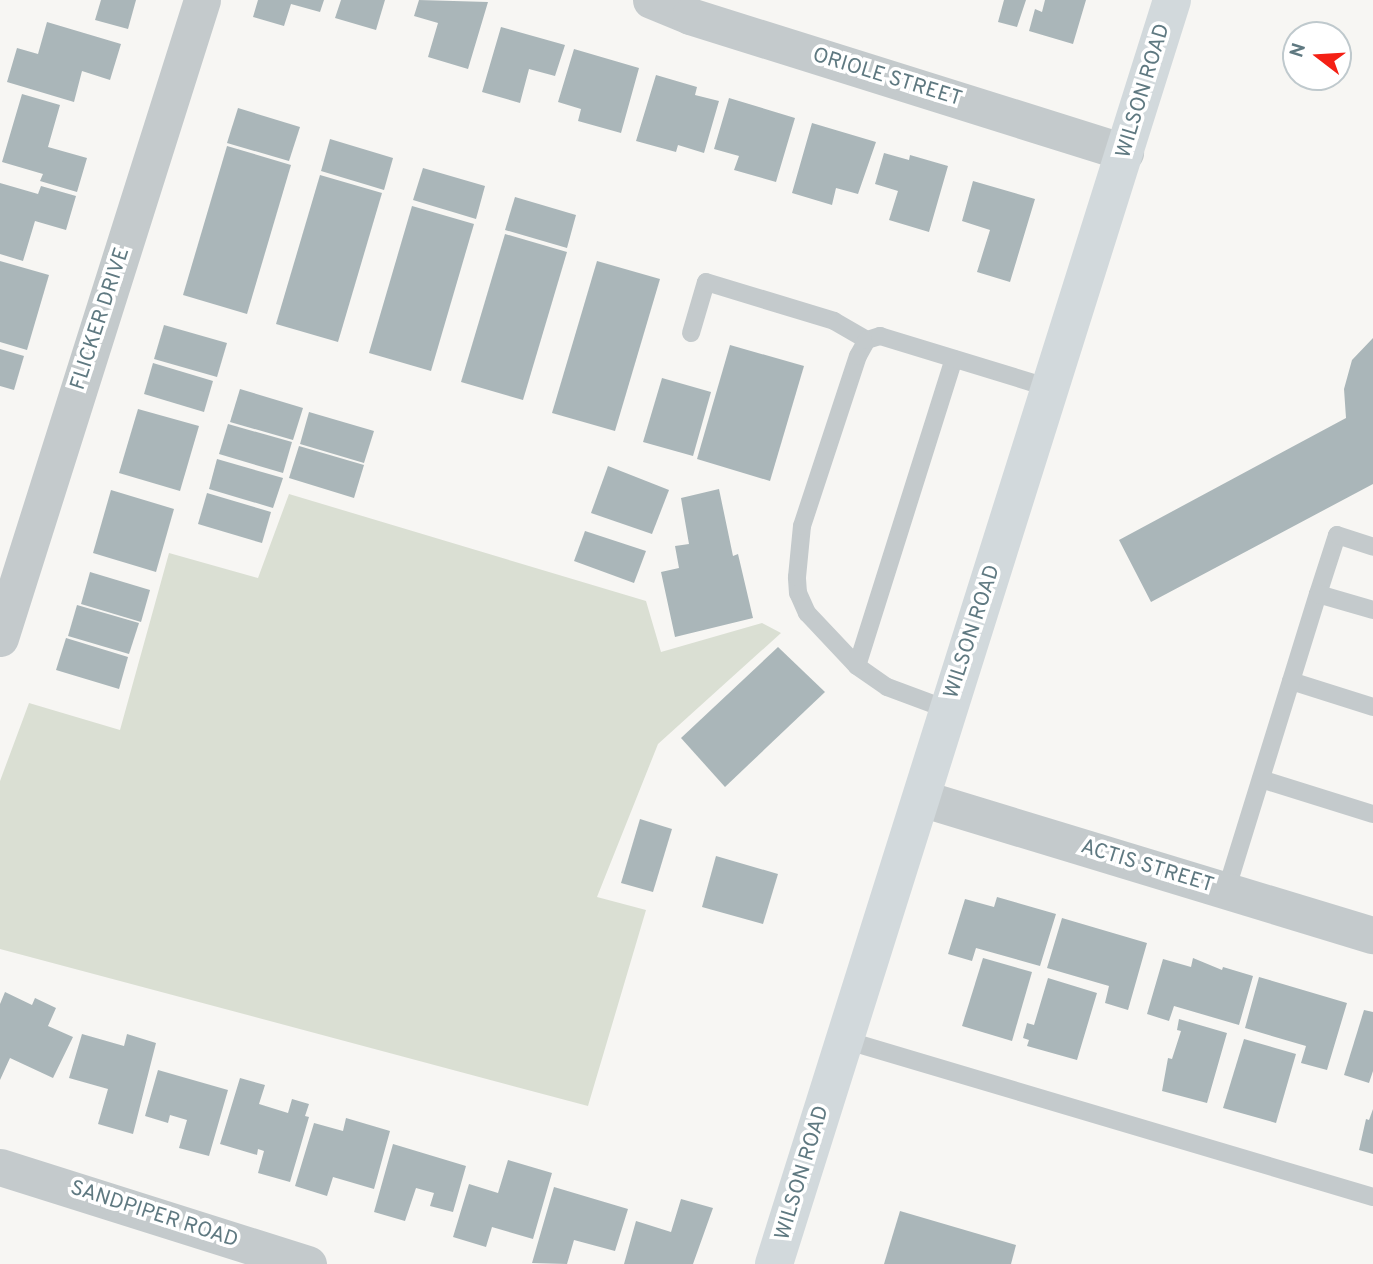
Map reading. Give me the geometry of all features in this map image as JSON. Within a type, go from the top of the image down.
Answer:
[{"type":"street","name":"FLICKER DRIVE","points":[[0,638],[202,0]]},
{"type":"street","name":"ORIOLE STREET","points":[[650,0],[693,8],[1125,152]]},
{"type":"street","name":"WILSON ROAD","points":[[774,1264],[1172,0]]},
{"type":"street","name":"ACTIS STREET","points":[[921,798],[1373,935]]},
{"type":"street","name":"SANDPIPER ROAD","points":[[0,1167],[300,1263]]},
{"type":"lane","points":[[691,333],[706,282],[834,321],[867,340],[880,337],[1050,388]]},
{"type":"lane","points":[[867,340],[858,356],[803,526],[797,577],[798,593],[807,613],[857,666],[887,687],[949,710]]},
{"type":"lane","points":[[857,666],[954,359]]},
{"type":"lane","points":[[1226,891],[1337,535],[1373,547]]},
{"type":"lane","points":[[1318,594],[1373,610]]},
{"type":"lane","points":[[1291,681],[1373,707]]},
{"type":"lane","points":[[1261,779],[1373,814]]},
{"type":"lane","points":[[845,1040],[1373,1197]]},
{"type":"shaded area","points":[[289,494],[646,601],[661,652],[762,623],[781,633],[658,744],[597,897],[646,910],[588,1106],[0,949],[0,781],[29,703],[120,730],[169,553],[258,578]]},
{"type":"building","points":[[101,0],[136,0],[128,29],[95,20]]},
{"type":"building","points":[[258,0],[324,0],[320,12],[291,4],[284,26],[253,17]]},
{"type":"building","points":[[341,0],[385,0],[376,30],[335,18]]},
{"type":"building","points":[[419,0],[488,2],[468,69],[428,57],[438,23],[414,16]]},
{"type":"building","points":[[1004,0],[1026,0],[1017,27],[998,22]]},
{"type":"building","points":[[1045,0],[1086,0],[1073,44],[1029,31],[1035,9],[1042,12]]},
{"type":"building","points":[[47,22],[121,44],[110,80],[82,71],[74,102],[7,82],[17,48],[38,54]]},
{"type":"building","points":[[501,27],[565,45],[555,76],[529,69],[520,103],[482,92]]},
{"type":"building","points":[[574,49],[639,68],[621,133],[578,121],[581,109],[558,102]]},
{"type":"building","points":[[656,75],[697,87],[695,95],[719,101],[704,153],[678,145],[676,152],[636,141]]},
{"type":"building","points":[[22,94],[60,105],[48,147],[87,158],[77,192],[40,181],[43,174],[2,162]]},
{"type":"building","points":[[729,98],[795,118],[776,182],[734,170],[739,156],[714,149]]},
{"type":"building","points":[[238,108],[300,127],[289,161],[227,143]]},
{"type":"building","points":[[812,123],[876,142],[858,194],[836,188],[832,205],[792,193]]},
{"type":"building","points":[[330,139],[393,158],[384,190],[321,171]]},
{"type":"building","points":[[227,146],[291,165],[247,314],[183,295]]},
{"type":"building","points":[[884,153],[909,160],[910,155],[948,166],[929,232],[889,220],[898,191],[875,184]]},
{"type":"building","points":[[423,168],[485,186],[476,219],[413,200]]},
{"type":"building","points":[[320,175],[382,193],[338,342],[276,324]]},
{"type":"building","points":[[973,181],[1035,199],[1010,282],[977,272],[990,230],[962,221]]},
{"type":"building","points":[[0,183],[38,194],[41,186],[76,196],[66,230],[35,221],[23,261],[0,254]]},
{"type":"building","points":[[515,197],[576,215],[567,248],[505,230]]},
{"type":"building","points":[[412,206],[474,224],[431,371],[369,353]]},
{"type":"building","points":[[505,234],[567,252],[523,400],[461,382]]},
{"type":"building","points":[[0,261],[49,275],[27,350],[0,342]]},
{"type":"building","points":[[597,261],[660,279],[615,431],[552,413]]},
{"type":"building","points":[[164,325],[227,343],[217,377],[154,359]]},
{"type":"building","points":[[1373,338],[1373,484],[1151,602],[1119,540],[1346,418],[1344,389],[1352,360]]},
{"type":"building","points":[[730,345],[804,366],[770,481],[697,459]]},
{"type":"building","points":[[0,349],[24,356],[14,390],[0,386]]},
{"type":"building","points":[[153,363],[213,381],[204,412],[144,394]]},
{"type":"building","points":[[662,378],[711,392],[693,456],[643,442]]},
{"type":"building","points":[[240,389],[303,408],[293,440],[230,422]]},
{"type":"building","points":[[138,409],[199,426],[180,491],[119,473]]},
{"type":"building","points":[[309,412],[374,431],[364,463],[300,444]]},
{"type":"building","points":[[228,424],[292,442],[283,473],[219,454]]},
{"type":"building","points":[[299,446],[364,465],[354,498],[289,478]]},
{"type":"building","points":[[217,459],[283,478],[273,508],[209,489]]},
{"type":"building","points":[[608,466],[669,490],[652,534],[591,513]]},
{"type":"building","points":[[719,489],[733,556],[738,554],[753,618],[675,637],[661,572],[679,568],[675,546],[689,544],[681,498]]},
{"type":"building","points":[[111,490],[174,509],[156,572],[93,553]]},
{"type":"building","points":[[207,493],[271,512],[262,543],[198,524]]},
{"type":"building","points":[[585,531],[646,551],[634,583],[574,561]]},
{"type":"building","points":[[90,572],[150,590],[141,622],[81,604]]},
{"type":"building","points":[[77,605],[139,623],[129,654],[68,636]]},
{"type":"building","points":[[66,638],[128,657],[119,689],[56,670]]},
{"type":"building","points":[[778,647],[825,692],[725,787],[681,738]]},
{"type":"building","points":[[640,819],[672,829],[653,892],[621,883]]},
{"type":"building","points":[[716,856],[778,874],[763,924],[702,907]]},
{"type":"building","points":[[997,897],[1056,914],[1040,966],[976,948],[972,961],[948,954],[965,899],[994,907]]},
{"type":"building","points":[[1062,918],[1147,943],[1128,1010],[1105,1003],[1109,986],[1047,968]]},
{"type":"building","points":[[983,958],[1032,972],[1012,1041],[962,1026]]},
{"type":"building","points":[[1193,958],[1222,970],[1223,967],[1253,976],[1239,1025],[1174,1006],[1169,1021],[1147,1014],[1163,959],[1191,967]]},
{"type":"building","points":[[1259,977],[1347,1003],[1327,1070],[1301,1063],[1306,1046],[1245,1028]]},
{"type":"building","points":[[1048,978],[1097,993],[1077,1060],[1027,1046],[1029,1040],[1023,1038],[1027,1023],[1034,1025]]},
{"type":"building","points":[[5,992],[32,1005],[35,998],[56,1008],[48,1026],[73,1037],[53,1078],[10,1058],[0,1080],[0,1004]]},
{"type":"building","points":[[1364,1010],[1373,1012],[1373,1071],[1369,1083],[1344,1075]]},
{"type":"building","points":[[1179,1019],[1227,1033],[1207,1103],[1162,1091],[1168,1058],[1172,1059],[1181,1031],[1177,1030]]},
{"type":"building","points":[[82,1034],[124,1046],[127,1034],[156,1043],[133,1134],[98,1124],[108,1089],[69,1078]]},
{"type":"building","points":[[1244,1039],[1296,1054],[1276,1123],[1223,1108]]},
{"type":"building","points":[[158,1070],[228,1090],[209,1156],[179,1148],[187,1120],[170,1115],[168,1123],[145,1116]]},
{"type":"building","points":[[240,1078],[265,1085],[259,1104],[288,1113],[292,1099],[309,1104],[305,1116],[309,1117],[290,1182],[258,1173],[264,1151],[258,1149],[257,1155],[220,1144]]},
{"type":"building","points":[[1373,1109],[1373,1154],[1359,1150],[1366,1119],[1369,1120]]},
{"type":"building","points":[[346,1118],[390,1131],[374,1189],[333,1177],[327,1196],[295,1186],[314,1123],[343,1131]]},
{"type":"building","points":[[393,1144],[466,1166],[453,1212],[430,1206],[434,1193],[416,1188],[405,1221],[374,1212]]},
{"type":"building","points":[[508,1160],[552,1173],[533,1239],[492,1227],[486,1247],[453,1237],[469,1184],[498,1193]]},
{"type":"building","points":[[554,1187],[628,1209],[615,1251],[574,1240],[567,1264],[532,1263]]},
{"type":"building","points":[[681,1199],[713,1208],[693,1264],[624,1264],[636,1221],[671,1232]]},
{"type":"building","points":[[900,1211],[1016,1245],[1011,1264],[884,1264]]}]
